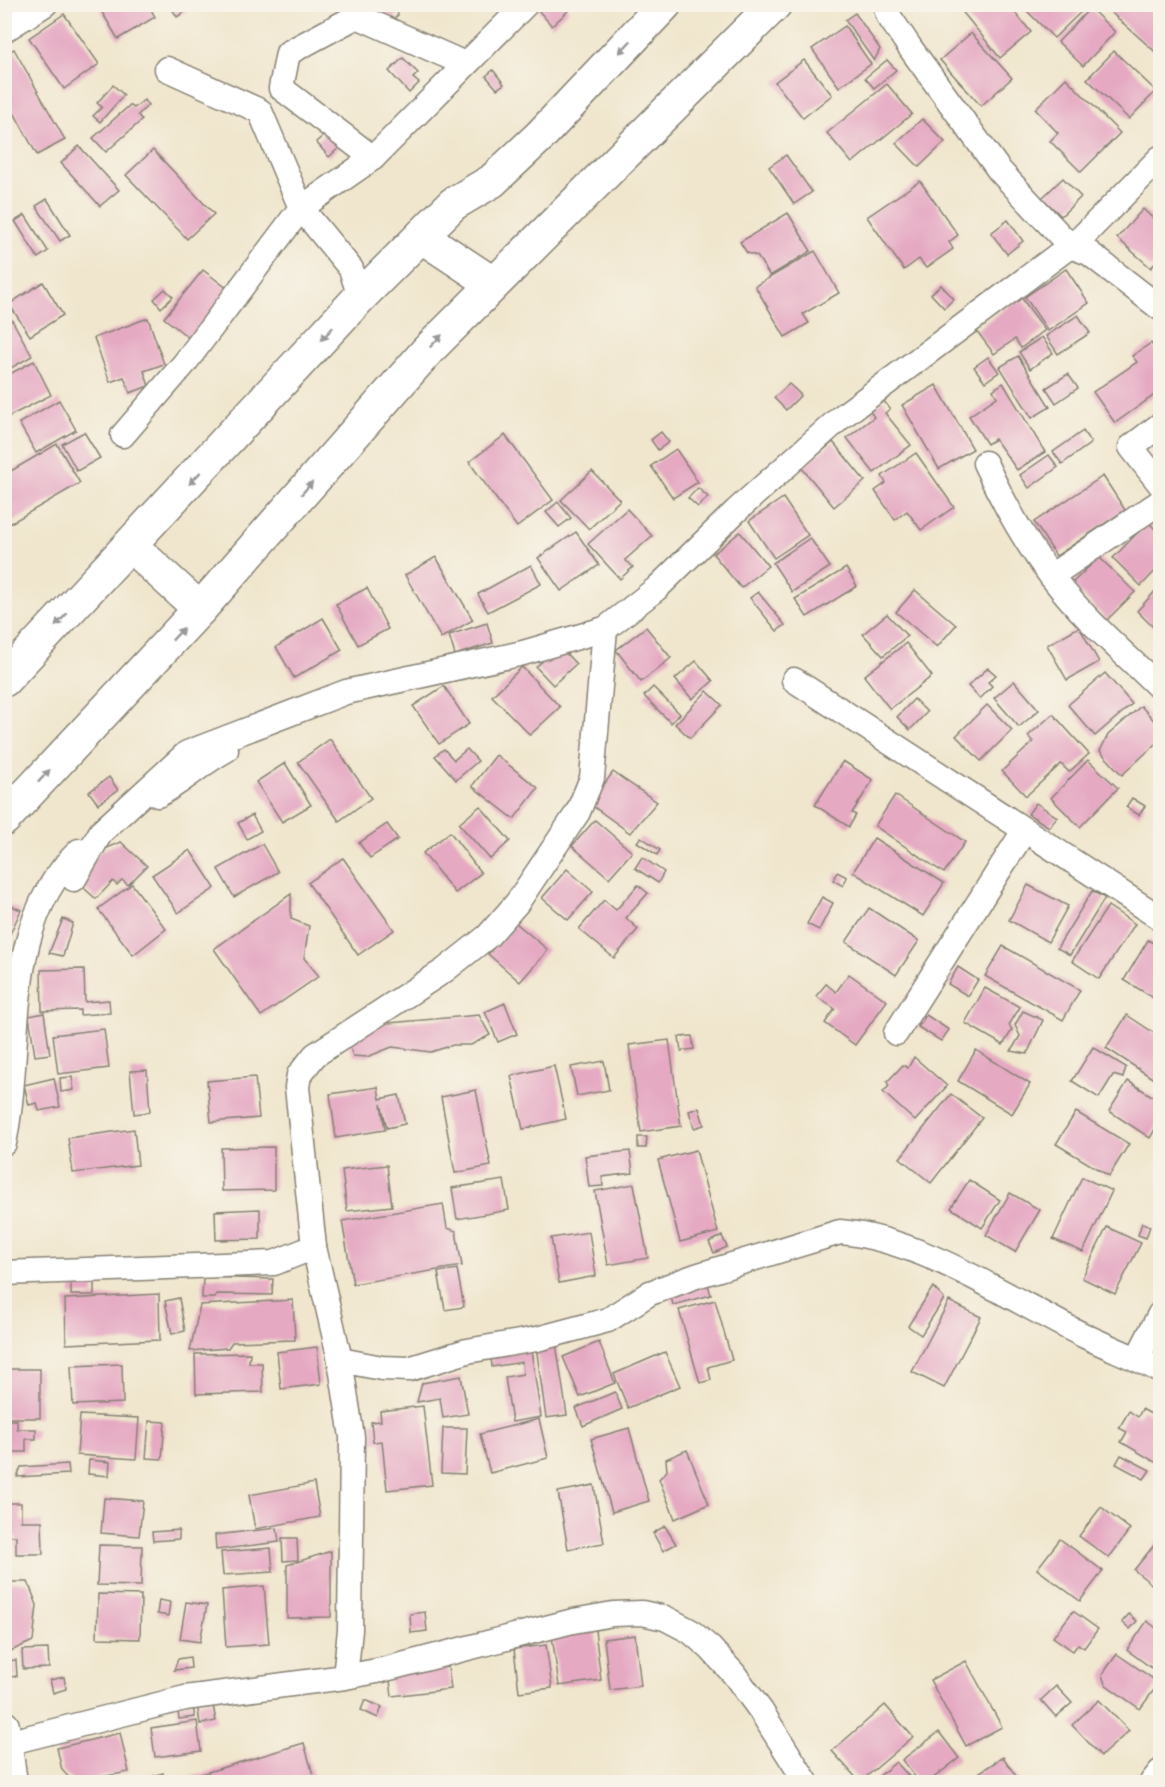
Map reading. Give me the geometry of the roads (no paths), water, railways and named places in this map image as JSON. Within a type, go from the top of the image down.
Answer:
[{"type":"highway","points":[[4,680],[360,297],[453,204],[492,181],[540,136],[665,4]]},
{"type":"highway","points":[[4,819],[200,609],[428,350],[492,283],[775,4]]},
{"type":"highway","points":[[421,236],[492,283]]},
{"type":"highway","points":[[131,546],[200,609]]},
{"type":"street","points":[[5,28],[45,4]]},
{"type":"street","points":[[123,435],[184,364],[302,208],[373,158],[526,4]]},
{"type":"street","points":[[885,4],[888,15],[970,133],[999,170],[1070,246],[1089,253],[1161,308]]},
{"type":"street","points":[[373,158],[281,88],[288,53],[357,16],[465,64]]},
{"type":"street","points":[[167,69],[260,111],[302,208],[351,269],[360,297]]},
{"type":"street","points":[[4,1143],[22,956],[33,916],[65,864],[116,818],[177,784],[206,760],[242,742],[605,629],[656,590],[736,511],[840,418],[1082,237],[1161,158]]},
{"type":"street","points":[[1161,425],[1131,447],[1161,484]]},
{"type":"street","points":[[985,463],[1017,524],[1051,576],[1086,616],[1161,688]]},
{"type":"street","points":[[1051,576],[1161,502]]},
{"type":"street","points":[[345,1677],[350,1630],[352,1437],[340,1360],[314,1247],[297,1087],[299,1075],[315,1056],[445,970],[488,936],[517,903],[578,812],[591,778],[605,629]]},
{"type":"street","points":[[794,680],[1161,918]]},
{"type":"street","points":[[896,1033],[1024,831]]},
{"type":"street","points":[[74,879],[101,832]]},
{"type":"street","points":[[340,1360],[382,1368],[409,1369],[467,1351],[537,1339],[608,1320],[650,1293],[696,1276],[840,1232],[863,1234],[890,1241],[943,1264],[1085,1336],[1161,1370]]},
{"type":"street","points":[[4,1273],[274,1263],[314,1247]]},
{"type":"street","points":[[274,1263],[320,1280]]},
{"type":"street","points":[[1137,1359],[1161,1314]]},
{"type":"street","points":[[12,1782],[6,1735],[185,1698],[345,1677],[573,1621],[614,1614],[642,1613],[664,1618],[690,1631],[710,1648],[734,1674],[806,1782]]},
{"type":"street","points":[[1152,1782],[1161,1772]]}]
